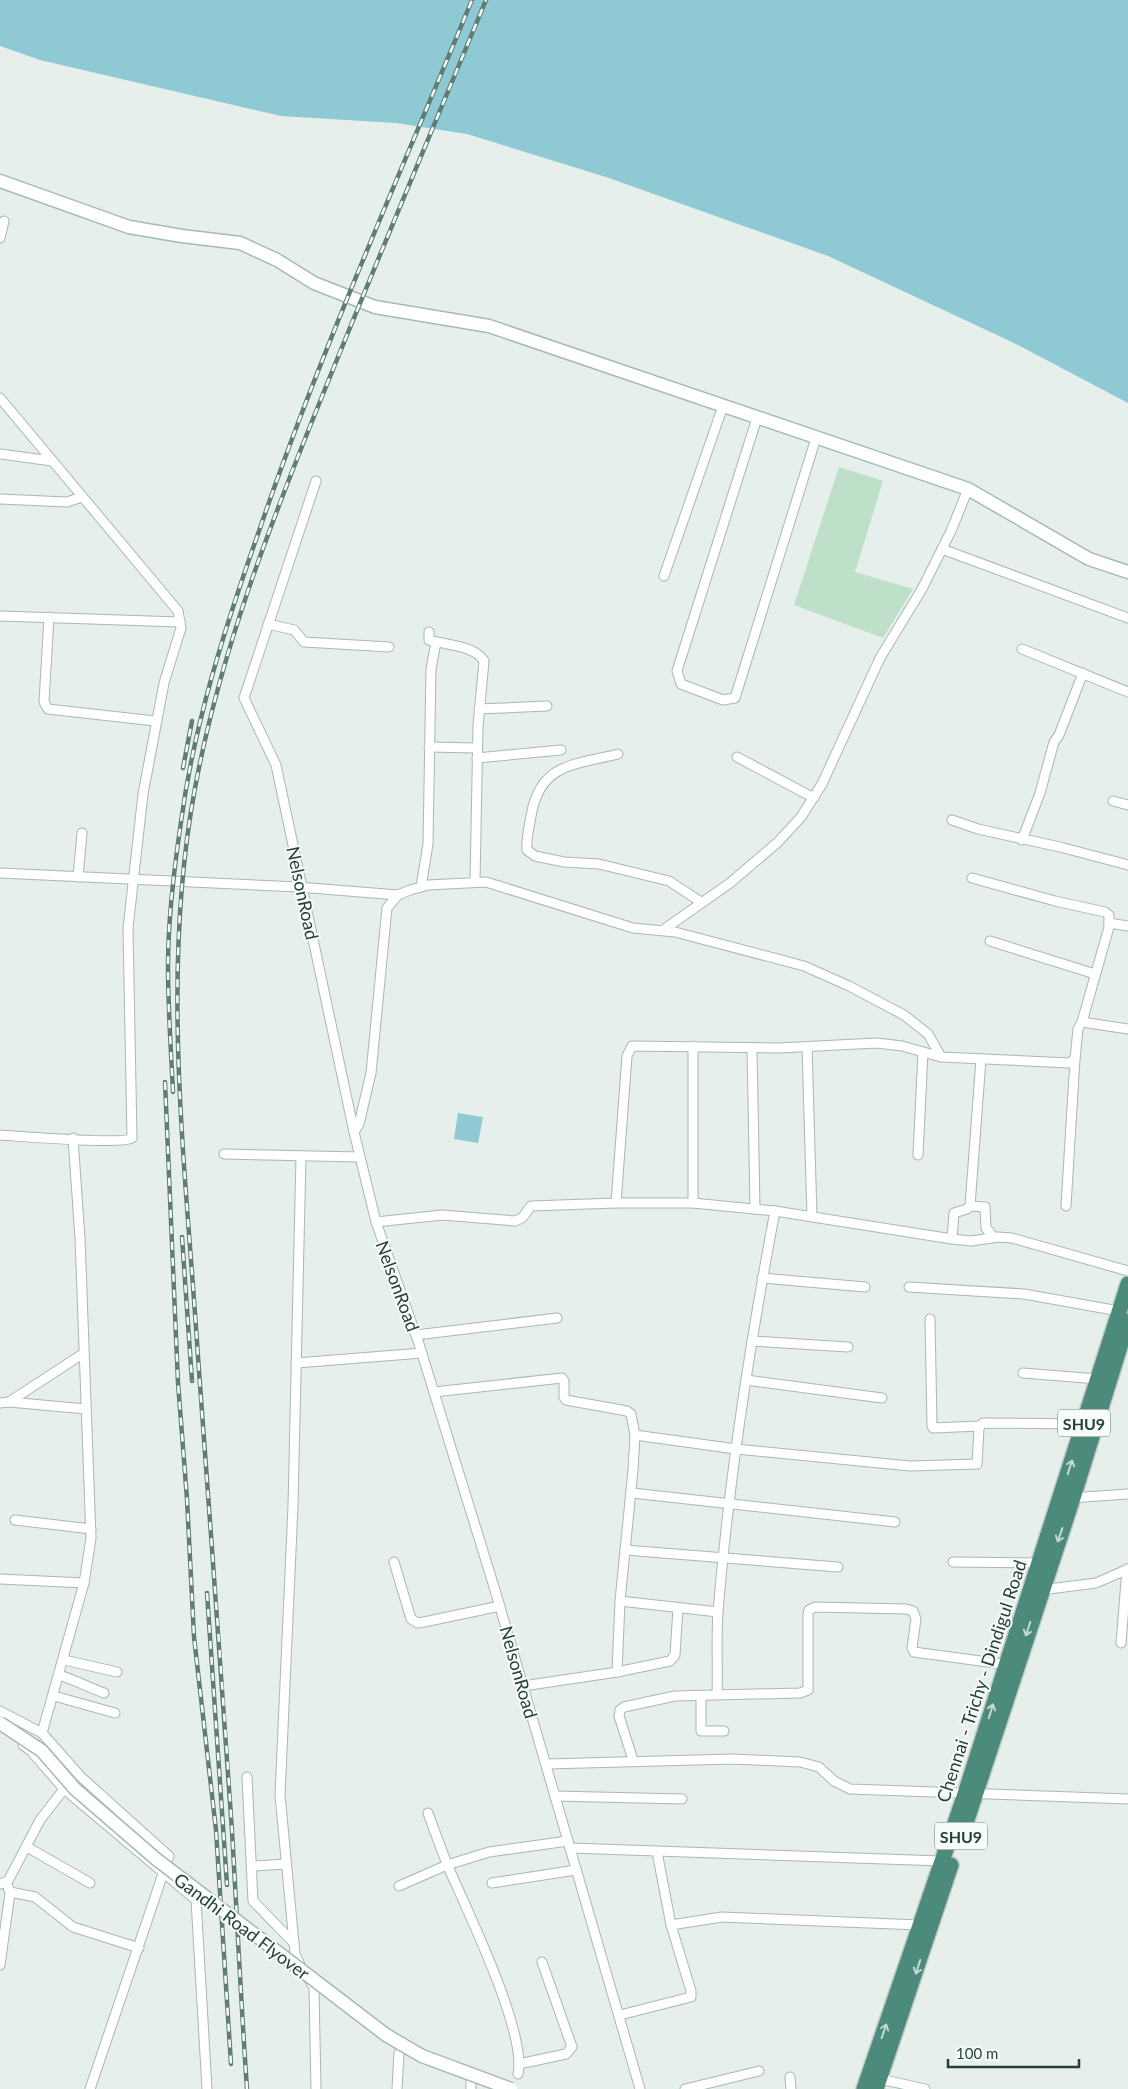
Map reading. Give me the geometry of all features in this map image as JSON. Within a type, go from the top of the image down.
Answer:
[{"type":"highway","name":"Chennai - Trichy - Dindigul Road","points":[[872,2083],[970,1794],[1010,1665],[1066,1499],[1124,1316],[1128,1284]]},
{"type":"highway","name":"Chennai - Trichy - Dindigul Road","points":[[1066,1499],[1084,1424],[1098,1378],[1124,1316]]},
{"type":"highway","name":"Chennai - Trichy - Dindigul Road","points":[[872,2083],[920,1925],[942,1861],[970,1794]]},
{"type":"main road","points":[[0,181],[129,227],[240,243],[277,260],[314,283],[375,307],[489,326],[968,489],[1089,559],[1128,572]]},
{"type":"main road","name":"Gandhi Road Flyover","points":[[0,1723],[42,1751],[75,1789],[156,1859],[399,2044],[422,2056],[511,2089]]},
{"type":"street","points":[[0,238],[5,222]]},
{"type":"street","points":[[0,398],[178,611],[181,628],[164,683],[155,721],[143,794],[128,928],[132,1138],[128,1141],[118,1142],[0,1134]]},
{"type":"street","points":[[664,576],[723,406]]},
{"type":"street","points":[[757,418],[677,671],[681,684],[723,700],[735,698],[816,438]]},
{"type":"street","points":[[0,454],[52,461]]},
{"type":"street","name":"NelsonRoad","points":[[316,481],[244,697],[276,765],[354,1132],[376,1222],[422,1352],[500,1606],[640,2089]]},
{"type":"street","points":[[664,930],[730,883],[778,842],[814,798],[880,658],[922,589],[942,549],[968,489]]},
{"type":"street","points":[[0,498],[67,502],[82,497]]},
{"type":"street","points":[[942,549],[1128,618]]},
{"type":"street","points":[[0,616],[180,622]]},
{"type":"street","points":[[49,617],[44,702],[48,709],[155,721]]},
{"type":"street","points":[[268,624],[294,630],[305,642],[389,647]]},
{"type":"street","points":[[429,632],[429,640],[469,650],[480,656],[484,661],[477,748],[475,882]]},
{"type":"street","points":[[421,887],[428,844],[428,747],[431,668],[436,642]]},
{"type":"street","points":[[1022,649],[1128,692]]},
{"type":"street","points":[[1022,840],[1040,793],[1054,742],[1059,735],[1083,673]]},
{"type":"street","points":[[479,709],[547,706]]},
{"type":"street","points":[[428,747],[477,748]]},
{"type":"street","points":[[477,758],[560,750]]},
{"type":"street","points":[[618,754],[561,769],[540,786],[534,801],[527,850],[535,856],[564,862],[599,864],[668,881],[701,902]]},
{"type":"street","points":[[737,757],[814,798]]},
{"type":"street","points":[[1113,801],[1128,805]]},
{"type":"street","points":[[952,820],[978,829],[1060,847],[1128,865]]},
{"type":"street","points":[[78,877],[82,833]]},
{"type":"street","points":[[0,873],[302,887],[398,896]]},
{"type":"street","points":[[972,878],[1055,901],[1105,912],[1110,917],[1082,1022],[1078,1029],[1066,1206]]},
{"type":"street","points":[[354,1132],[359,1124],[371,1073],[382,940],[387,908],[398,896],[421,887],[475,882],[498,885],[633,928],[664,930],[817,970],[904,1015],[928,1034],[941,1056]]},
{"type":"street","points":[[1109,923],[1128,926]]},
{"type":"street","points":[[990,941],[1095,974]]},
{"type":"street","points":[[1082,1022],[1128,1029]]},
{"type":"street","points":[[616,1203],[629,1049],[634,1045],[752,1048],[877,1043],[902,1046],[941,1056],[1069,1063],[1075,1059]]},
{"type":"street","points":[[693,1203],[694,1046]]},
{"type":"street","points":[[808,1047],[812,1217]]},
{"type":"street","points":[[752,1048],[755,1210]]},
{"type":"street","points":[[918,1155],[923,1052]]},
{"type":"street","points":[[970,1206],[981,1059]]},
{"type":"street","points":[[42,1733],[54,1696],[84,1583],[91,1529],[80,1238],[73,1138]]},
{"type":"street","points":[[224,1154],[360,1156]]},
{"type":"street","points":[[301,1156],[293,1506],[280,1795],[294,1943],[297,1959],[314,1988],[316,2089]]},
{"type":"street","points":[[376,1222],[442,1215],[515,1221],[522,1218],[531,1206],[693,1203],[775,1211],[952,1239],[971,1241],[1012,1238],[1128,1271]]},
{"type":"street","points":[[952,1239],[954,1213],[967,1209],[970,1206],[986,1207],[986,1228],[992,1238]]},
{"type":"street","points":[[716,1695],[718,1612],[729,1503],[752,1341],[775,1211]]},
{"type":"street","points":[[762,1278],[865,1287]]},
{"type":"street","points":[[909,1287],[1024,1294],[1124,1316]]},
{"type":"street","points":[[416,1335],[558,1318]]},
{"type":"street","points":[[930,1319],[933,1428],[980,1426],[986,1423],[1084,1424]]},
{"type":"street","points":[[752,1341],[848,1347]]},
{"type":"street","points":[[296,1363],[422,1352]]},
{"type":"street","points":[[5,1403],[84,1353]]},
{"type":"street","points":[[1023,1373],[1098,1378]]},
{"type":"street","points":[[434,1392],[562,1378],[566,1400],[627,1411],[631,1414],[635,1435],[632,1493],[620,1601],[617,1672]]},
{"type":"street","points":[[746,1380],[882,1398]]},
{"type":"street","points":[[5,1403],[86,1409]]},
{"type":"street","points":[[635,1435],[736,1450],[910,1466],[976,1464],[979,1459],[980,1426]]},
{"type":"street","points":[[632,1493],[895,1522]]},
{"type":"street","points":[[1066,1499],[1128,1494]]},
{"type":"street","points":[[15,1520],[91,1529]]},
{"type":"street","points":[[625,1550],[724,1556],[838,1567]]},
{"type":"street","points":[[394,1562],[412,1618],[418,1623],[500,1606]]},
{"type":"street","points":[[953,1562],[1041,1577],[1096,1583],[1128,1569],[1121,1643]]},
{"type":"street","points":[[0,1579],[84,1583]]},
{"type":"street","points":[[620,1601],[718,1612]]},
{"type":"street","points":[[633,1760],[619,1716],[620,1710],[624,1707],[649,1700],[716,1695],[800,1693],[808,1690],[808,1614],[809,1610],[814,1607],[906,1609],[913,1611],[916,1619],[912,1648],[914,1652],[1010,1665]]},
{"type":"street","points":[[523,1686],[617,1672],[672,1659],[675,1655],[678,1608]]},
{"type":"street","points":[[64,1660],[117,1672]]},
{"type":"street","points":[[59,1675],[82,1682],[88,1687],[104,1693]]},
{"type":"street","points":[[54,1696],[115,1713]]},
{"type":"street","points":[[701,1696],[701,1731],[724,1731]]},
{"type":"street","points":[[0,1711],[42,1733],[81,1777],[167,1854],[169,1860],[90,2089]]},
{"type":"street","points":[[0,1730],[31,1751],[64,1789],[194,1897],[197,1903],[207,2089]]},
{"type":"street","points":[[546,1764],[733,1758],[800,1762],[819,1767],[834,1782],[850,1788],[1128,1799]]},
{"type":"street","points":[[246,1777],[254,1904],[294,1943]]},
{"type":"street","points":[[64,1789],[40,1820],[27,1848],[3,1883],[10,1892],[35,1897],[73,1927],[138,1948]]},
{"type":"street","points":[[555,1796],[682,1800]]},
{"type":"street","points":[[428,1813],[447,1865],[495,1976],[513,2031],[519,2064],[518,2074]]},
{"type":"street","points":[[399,1886],[447,1865],[489,1852],[569,1845],[657,1852],[942,1861]]},
{"type":"street","points":[[27,1848],[90,1883]]},
{"type":"street","points":[[620,2016],[691,1997],[691,1991],[671,1925],[657,1852]]},
{"type":"street","points":[[253,1866],[286,1864]]},
{"type":"street","points":[[492,1883],[576,1870]]},
{"type":"street","points":[[0,1965],[10,1892]]},
{"type":"street","points":[[671,1925],[722,1916],[920,1925]]},
{"type":"street","points":[[519,2064],[566,2054],[572,2047],[542,1962]]},
{"type":"street","points":[[398,2089],[399,2053]]},
{"type":"street","points":[[685,2089],[759,2071]]},
{"type":"street","points":[[790,2077],[791,2089]]},
{"type":"street","points":[[872,2083],[925,2089]]},
{"type":"green space","points":[[839,467],[883,481],[855,572],[913,589],[883,638],[794,605]]},
{"type":"water","points":[[0,0],[1128,0],[1128,403],[1012,342],[828,256],[606,177],[467,134],[396,123],[281,116],[40,60],[0,46]]},
{"type":"water","points":[[458,1113],[483,1117],[478,1143],[454,1139]]},
{"type":"railway","points":[[173,1092],[169,1013],[169,930],[178,840],[202,712],[246,569],[307,399],[472,0]]},
{"type":"railway","points":[[247,2089],[228,1772],[179,1072],[177,1001],[179,930],[185,859],[195,788],[206,738],[218,688],[248,590],[283,494],[321,399],[486,0]]},
{"type":"railway","points":[[183,768],[192,721]]},
{"type":"railway","points":[[165,1082],[178,1383],[187,1499],[194,1637],[216,1830],[231,2064]]},
{"type":"railway","points":[[182,1237],[192,1381]]},
{"type":"railway","points":[[207,1593],[227,1885]]}]
